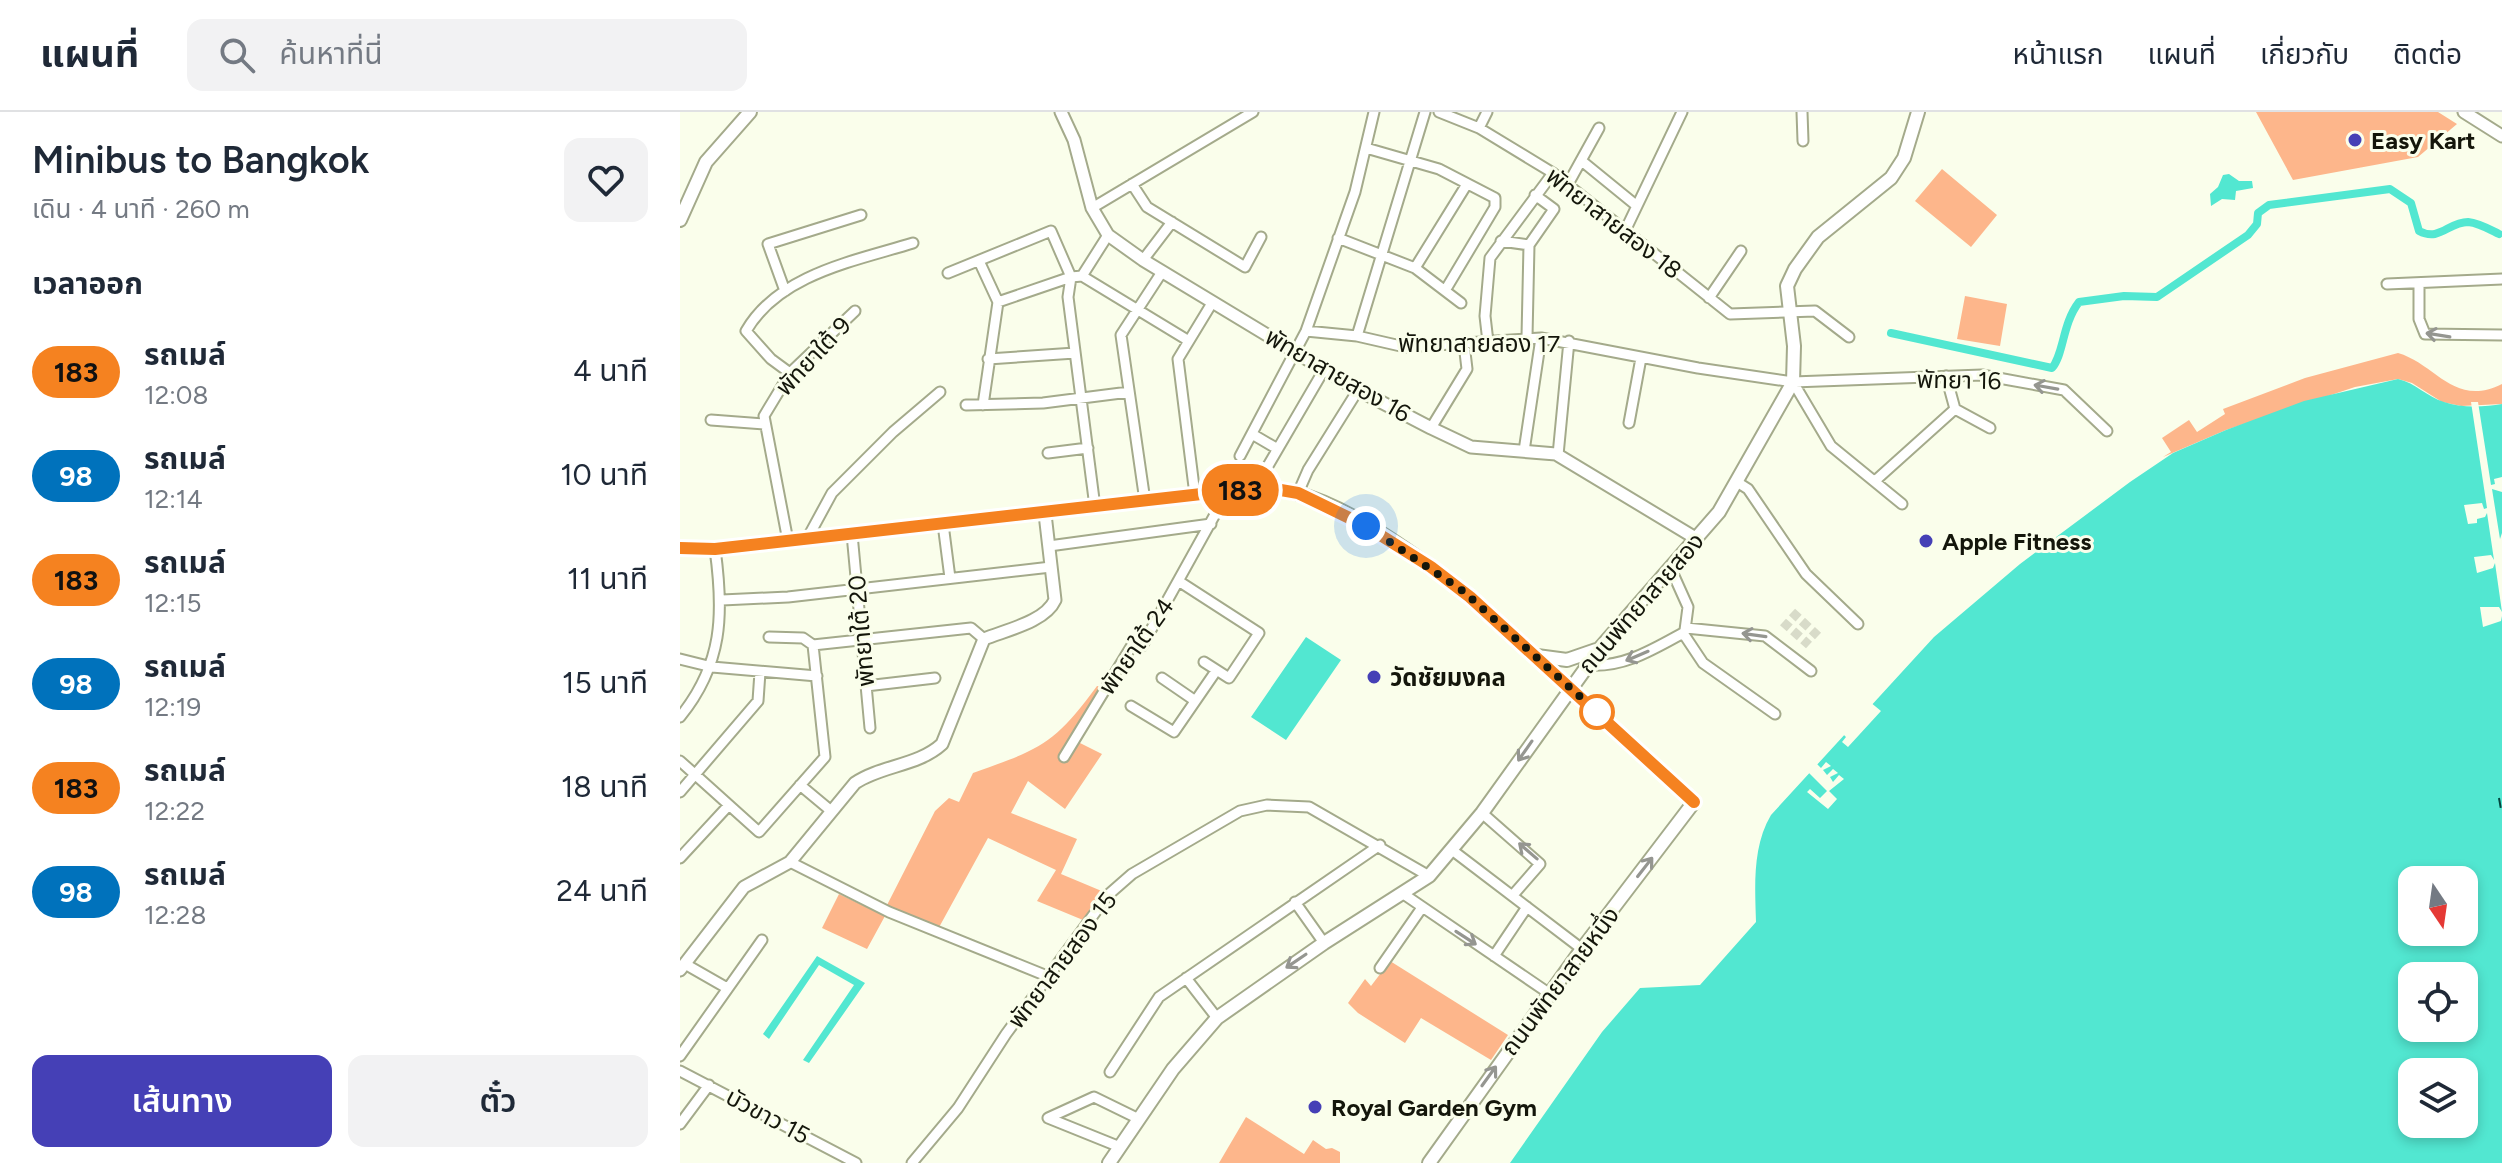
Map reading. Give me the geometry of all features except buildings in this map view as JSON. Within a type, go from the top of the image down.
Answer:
[{"type":"main road","points":[[680,220],[706,162],[750,112]]},
{"type":"main road","points":[[1793,382],[1787,286],[1818,237],[1891,178],[1904,158],[1918,112]]},
{"type":"main road","name":"ถนนพัทยาสายสอง","points":[[1109,1163],[1173,1069],[1217,1018],[1324,943],[1429,876],[1452,850],[1601,647],[1697,539],[1737,482],[1793,382]]},
{"type":"main road","points":[[680,548],[715,549],[1255,488],[1298,493],[1366,526],[1431,567],[1571,687]]},
{"type":"main road","points":[[1534,655],[1567,660],[1601,647]]},
{"type":"main road","name":"ถนนพัทยาสายหนึ่ง","points":[[1429,1163],[1582,949],[1694,802],[1571,687]]},
{"type":"street","name":"พัทยาสายสอง 16","points":[[1061,112],[1074,140],[1092,208],[1108,235],[1143,260],[1358,390],[1431,428],[1471,447],[1558,455],[1697,539]]},
{"type":"street","points":[[1092,208],[1253,112]]},
{"type":"street","points":[[1240,456],[1306,331],[1366,148],[1374,112]]},
{"type":"street","points":[[1357,336],[1384,257],[1425,112]]},
{"type":"street","name":"พัทยาสายสอง 18","points":[[1439,112],[1479,128],[1553,173],[1709,298],[1737,315],[1815,311],[1849,337]]},
{"type":"street","points":[[1479,128],[1487,112]]},
{"type":"street","points":[[1625,231],[1682,112]]},
{"type":"street","points":[[1802,112],[1803,141]]},
{"type":"street","points":[[2464,112],[2502,136]]},
{"type":"street","points":[[1568,184],[1583,162],[1599,128]]},
{"type":"street","points":[[1366,148],[1410,159],[1495,198],[1496,204],[1446,289]]},
{"type":"street","points":[[1583,162],[1637,206]]},
{"type":"street","points":[[1488,342],[1485,316],[1490,258],[1553,173]]},
{"type":"street","points":[[1132,184],[1143,203],[1245,267],[1261,237]]},
{"type":"street","points":[[1415,268],[1467,184]]},
{"type":"street","points":[[1527,337],[1529,245],[1554,209],[1535,195]]},
{"type":"street","points":[[785,291],[768,244],[861,215]]},
{"type":"street","points":[[1143,260],[1172,222]]},
{"type":"street","points":[[948,273],[1051,231],[1071,277],[1068,297],[1095,507]]},
{"type":"street","points":[[1082,276],[1108,235]]},
{"type":"street","points":[[1338,238],[1415,268],[1461,303]]},
{"type":"street","points":[[1501,241],[1529,245]]},
{"type":"street","points":[[790,373],[771,359],[746,331],[753,319],[785,291],[839,266],[913,243]]},
{"type":"street","points":[[1709,298],[1741,251]]},
{"type":"street","points":[[979,261],[998,302],[983,405]]},
{"type":"street","points":[[1145,501],[1121,335],[1135,309],[1162,272]]},
{"type":"street","points":[[998,302],[1082,276],[1189,341]]},
{"type":"street","points":[[2387,284],[2502,279]]},
{"type":"street","points":[[2419,283],[2419,319],[2425,334],[2502,335]]},
{"type":"street","points":[[1195,495],[1178,365],[1212,303]]},
{"type":"street","name":"พัทยาใต้ 9","points":[[788,541],[781,490],[765,424],[769,405],[790,373],[855,311]]},
{"type":"street","name":"พัทยาสายสอง 17","points":[[1306,331],[1357,336],[1405,347],[1541,338],[1569,341],[1641,358],[1793,382]]},
{"type":"street","points":[[1524,451],[1541,338]]},
{"type":"street","points":[[1558,455],[1569,341]]},
{"type":"street","points":[[1431,428],[1467,369],[1464,344]]},
{"type":"street","points":[[988,359],[1075,353]]},
{"type":"street","points":[[1629,423],[1641,358]]},
{"type":"street","points":[[1255,488],[1325,368]]},
{"type":"street","name":"พัทยา 16","points":[[1793,382],[1982,375],[2064,390],[2107,431]]},
{"type":"street","points":[[1946,376],[1955,409],[1990,428]]},
{"type":"street","points":[[1793,382],[1831,446],[1902,504]]},
{"type":"street","points":[[1298,493],[1308,470],[1358,390]]},
{"type":"street","points":[[807,539],[832,493],[893,432],[940,392]]},
{"type":"street","points":[[966,405],[1129,392]]},
{"type":"street","points":[[1876,480],[1955,409]]},
{"type":"street","points":[[711,420],[765,424]]},
{"type":"street","points":[[1252,434],[1276,448]]},
{"type":"street","points":[[1048,453],[1088,448]]},
{"type":"street","points":[[1737,482],[1748,489],[1806,574],[1858,624]]},
{"type":"street","name":"พัทยาใต้ 24","points":[[1064,757],[1134,642],[1142,646],[1228,491]]},
{"type":"street","points":[[727,988],[683,967],[744,887],[790,862],[830,810],[868,775],[918,758],[942,744],[984,639],[1048,612],[1055,600],[1045,514]]},
{"type":"street","points":[[943,524],[950,578]]},
{"type":"street","points":[[1049,546],[1211,524]]},
{"type":"street","name":"พัทยาใต้ 20","points":[[852,534],[870,728]]},
{"type":"street","points":[[680,717],[712,667],[722,600],[715,549]]},
{"type":"street","points":[[722,600],[858,590],[1051,567]]},
{"type":"street","points":[[1670,567],[1688,607],[1685,631],[1703,663],[1775,714]]},
{"type":"street","points":[[1180,582],[1259,633],[1229,678],[1204,662]]},
{"type":"street","points":[[769,637],[803,638],[813,645],[971,628],[984,639]]},
{"type":"street","points":[[1587,665],[1608,666],[1623,662],[1685,631],[1765,636],[1811,671]]},
{"type":"street","points":[[680,761],[759,832],[825,757],[813,645]]},
{"type":"street","points":[[680,659],[712,667],[817,676]]},
{"type":"street","points":[[1131,706],[1174,732],[1216,671]]},
{"type":"street","points":[[680,792],[758,701],[760,672]]},
{"type":"street","points":[[866,686],[935,678]]},
{"type":"street","points":[[1162,678],[1194,700]]},
{"type":"street","points":[[800,785],[830,810]]},
{"type":"street","points":[[680,858],[729,805]]},
{"type":"street","name":"พัทยาสายสอง 15","points":[[912,1163],[958,1108],[1047,976],[1108,895],[1132,874],[1240,811],[1267,805],[1309,807],[1380,845],[1429,876]]},
{"type":"street","points":[[1482,813],[1540,864],[1513,895]]},
{"type":"street","points":[[1110,1072],[1159,997],[1380,845]]},
{"type":"street","points":[[1452,850],[1582,949]]},
{"type":"street","points":[[790,862],[889,912],[1047,976]]},
{"type":"street","points":[[1402,893],[1421,909],[1550,994]]},
{"type":"street","points":[[1295,902],[1324,943]]},
{"type":"street","points":[[1494,956],[1527,907]]},
{"type":"street","points":[[1380,968],[1421,909]]},
{"type":"street","points":[[680,1056],[762,940]]},
{"type":"street","points":[[1186,978],[1217,1018]]},
{"type":"street","name":"บัวขาว 15","points":[[680,1071],[856,1163]]},
{"type":"street","points":[[680,1124],[709,1085]]},
{"type":"street","points":[[1120,1147],[1048,1118],[1094,1097],[1139,1119]]},
{"type":"shaded area","name":"Easy Kart","points":[[2256,112],[2438,112],[2457,124],[2418,157],[2293,180]]},
{"type":"shaded area","points":[[1942,169],[1997,215],[1971,247],[1915,201]]},
{"type":"shaded area","points":[[1965,296],[2007,304],[2000,346],[1957,339]]},
{"type":"shaded area","points":[[2398,353],[2458,388],[2485,390],[2502,384],[2502,404],[2461,406],[2442,402],[2412,383],[2398,379],[2355,387],[2226,430],[2163,457],[2171,452],[2162,438],[2189,420],[2197,432],[2225,414],[2223,409],[2305,378]]},
{"type":"shaded area","points":[[1097,686],[1105,687],[1072,739],[1102,754],[1065,809],[1028,781],[1011,813],[1077,839],[1061,874],[1104,892],[1083,920],[1037,901],[1056,870],[988,838],[937,931],[886,907],[935,811],[949,798],[959,802],[973,773],[1015,758],[1057,733]]},
{"type":"shaded area","points":[[839,894],[885,916],[867,949],[822,928]]},
{"type":"shaded area","points":[[1390,961],[1508,1035],[1491,1060],[1421,1018],[1405,1043],[1358,1013],[1348,1003],[1365,979],[1371,986]]},
{"type":"shaded area","points":[[1246,1117],[1304,1154],[1313,1140],[1326,1149],[1332,1148],[1340,1152],[1340,1163],[1219,1163]]},
{"type":"water","points":[[2229,174],[2239,181],[2252,181],[2253,188],[2236,191],[2235,200],[2222,199],[2211,206],[2210,194],[2218,187],[2223,175]]},
{"type":"water","points":[[2398,379],[2451,404],[2502,404],[2502,1163],[1510,1163],[1602,1032],[1640,988],[1700,985],[1756,922],[1758,854],[1760,840],[1771,815],[1934,637],[2020,564],[2130,482],[2173,453],[2304,401]]},
{"type":"water","points":[[1306,637],[1341,660],[1286,740],[1251,717]]},
{"type":"water","points":[[817,956],[865,983],[809,1063],[803,1060],[854,985],[819,965],[769,1039],[763,1034]]},
{"type":"pier","points":[[2471,402],[2478,402],[2491,485],[2495,484],[2494,479],[2502,477],[2502,492],[2492,489],[2500,539],[2502,533],[2502,612],[2495,563],[2493,568],[2477,573],[2474,557],[2491,555],[2494,560],[2487,513],[2485,517],[2477,519],[2477,523],[2468,524],[2464,505],[2482,503],[2484,509],[2487,508]]},
{"type":"pier","points":[[2480,607],[2499,607],[2501,621],[2483,627]]},
{"type":"pier","points":[[1870,702],[1881,711],[1848,747],[1842,742],[1846,737],[1841,732]]},
{"type":"pier","points":[[1815,762],[1821,768],[1826,762],[1831,766],[1823,770],[1827,775],[1833,769],[1838,773],[1830,777],[1833,782],[1839,775],[1844,779],[1829,791],[1837,799],[1828,809],[1807,792],[1810,789],[1820,798],[1827,791],[1808,772]]},
{"type":"waterway","points":[[1891,333],[2052,368],[2069,320],[2079,302],[2124,296],[2157,297],[2248,235],[2257,224],[2258,213],[2269,205],[2390,189],[2411,203],[2419,231],[2426,234],[2468,222],[2499,234]]},
{"type":"ferry route","points":[[2499,798],[2502,815]]},
{"type":"tunnel","points":[[1792,612],[1818,636]]},
{"type":"tunnel","points":[[1783,622],[1809,645]]},
{"type":"bus line","name":"183","points":[[680,548],[715,549],[1255,488],[1298,493],[1366,526],[1463,591],[1694,802]]},
{"type":"place","name":"Easy Kart","points":[[2355,140]]},
{"type":"place","name":"Apple Fitness","points":[[1926,541]]},
{"type":"place","name":"วัดชัยมงคล","points":[[1374,677]]},
{"type":"place","name":"Royal Garden Gym","points":[[1315,1107]]},
{"type":"route","points":[[1366,526],[1463,591],[1597,712]]}]
